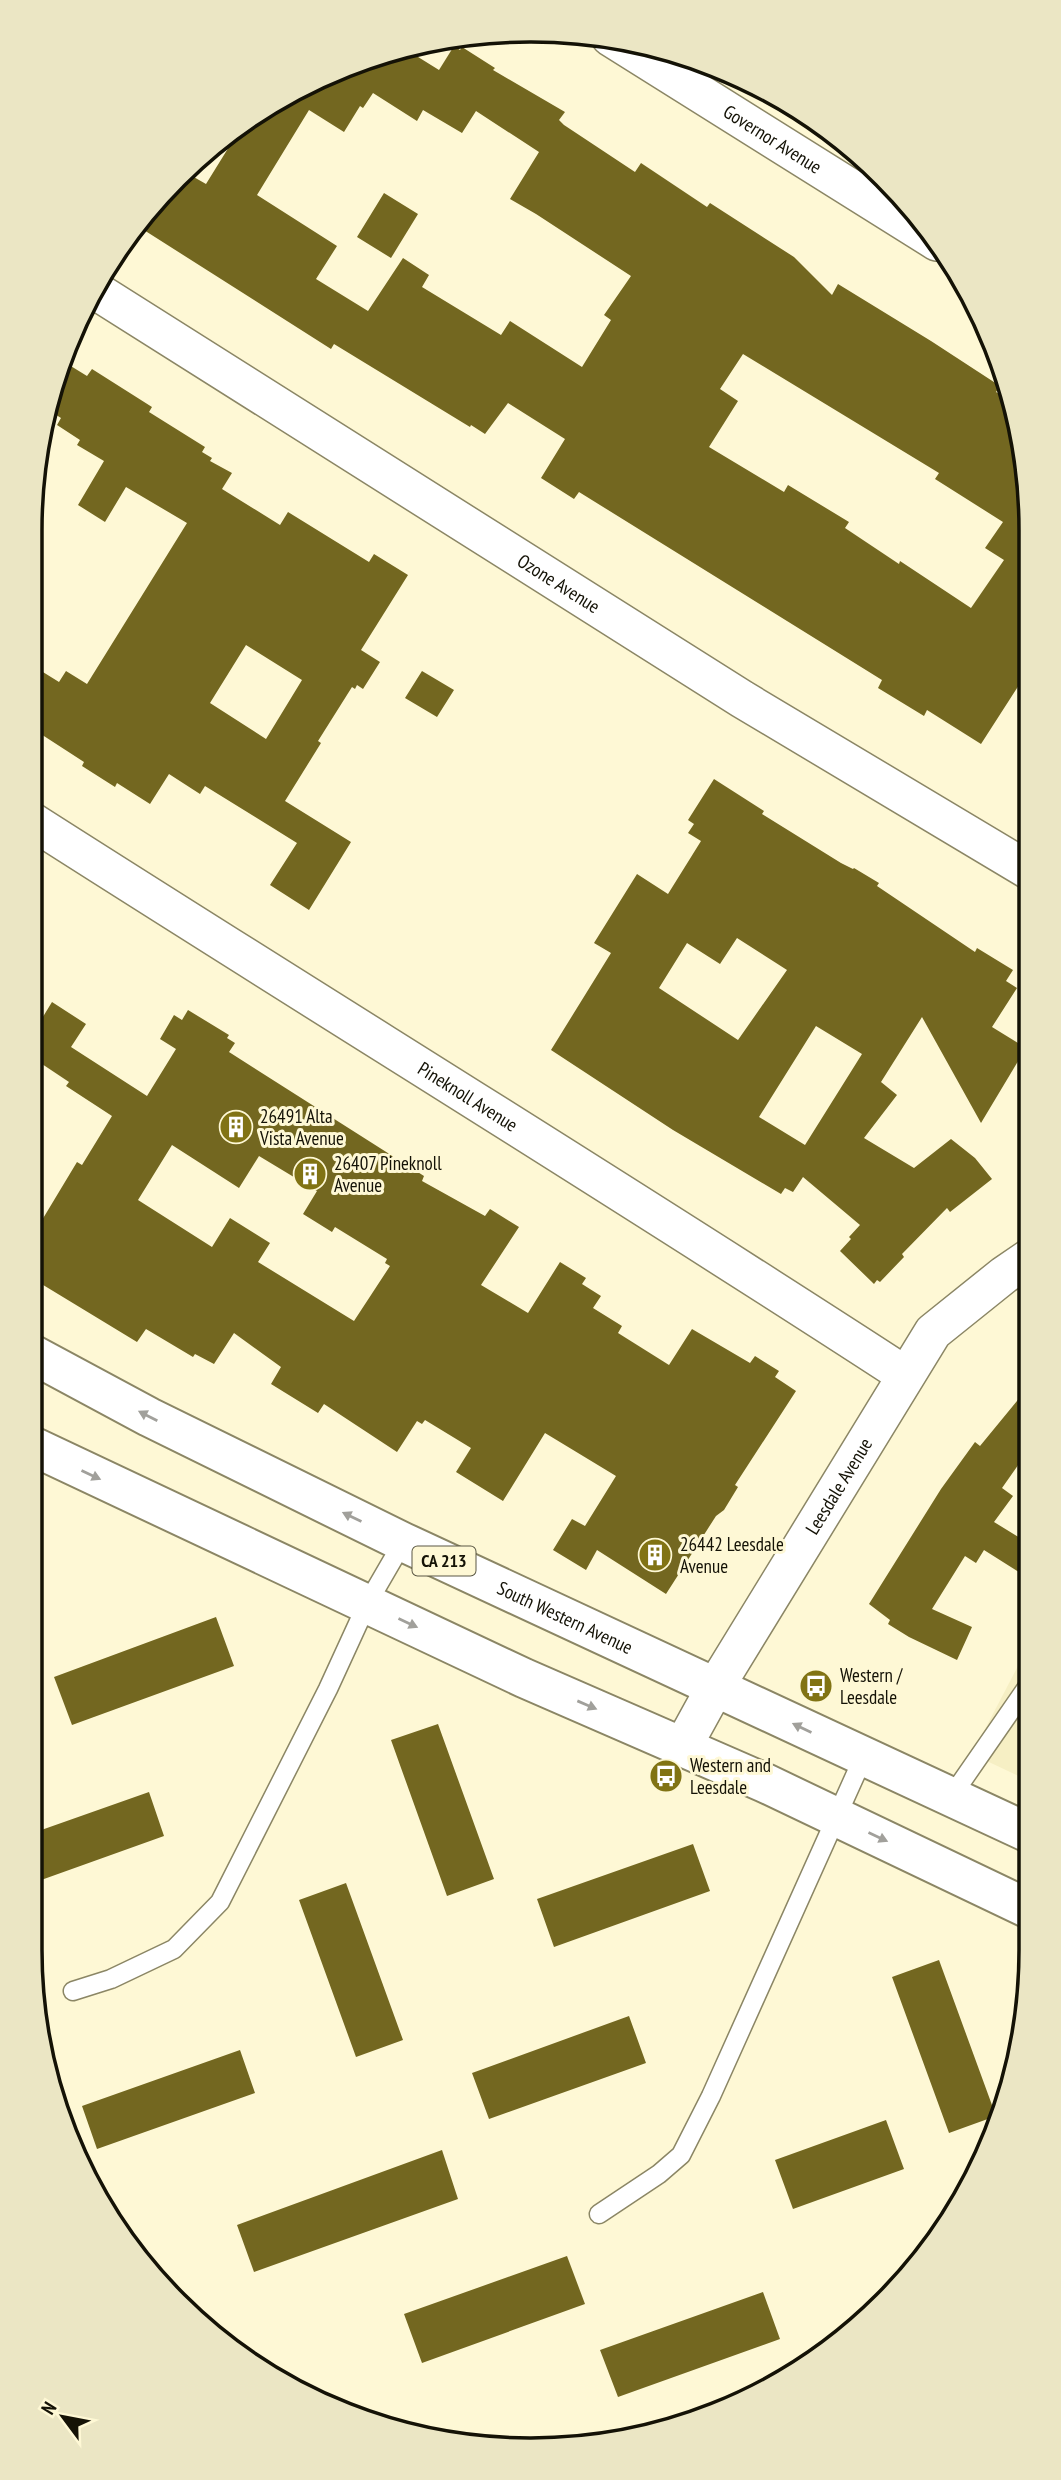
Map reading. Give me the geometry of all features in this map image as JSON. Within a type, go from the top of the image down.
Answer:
[{"type":"main road","name":"South Western Avenue","points":[[42,1360],[149,1418],[403,1542],[1019,1828]]},
{"type":"main road","points":[[42,1456],[524,1678],[683,1746],[1019,1904]]},
{"type":"street","name":"Governor Avenue","points":[[637,54],[913,227]]},
{"type":"street","name":"Ozone Avenue","points":[[102,295],[742,698],[1019,865]]},
{"type":"street","name":"Pineknoll Avenue","points":[[42,828],[264,970],[698,1240],[905,1375]]},
{"type":"street","name":"Leesdale Avenue","points":[[683,1746],[716,1686],[933,1332],[1019,1265]]},
{"type":"lane","points":[[73,1991],[111,1979],[174,1949],[220,1902],[328,1689],[367,1604],[403,1542]]},
{"type":"lane","points":[[951,1797],[1019,1699]]},
{"type":"lane","points":[[599,2214],[659,2174],[681,2155],[711,2096],[863,1758]]},
{"type":"shaded area","points":[[1019,1664],[1019,1776],[972,1754]]},
{"type":"building","points":[[462,47],[495,68],[493,70],[565,112],[559,120],[564,125],[635,172],[641,163],[707,207],[710,203],[794,257],[832,295],[838,284],[996,383],[996,392],[999,394],[1010,435],[1018,499],[1019,685],[981,744],[927,710],[924,716],[878,688],[882,680],[579,492],[574,499],[541,478],[565,439],[508,403],[485,434],[471,425],[470,427],[334,344],[331,349],[145,231],[194,177],[206,184],[230,146],[259,124],[314,92],[373,68],[416,56],[439,70],[453,48],[460,50]],"holes":[[[373,93],[417,121],[423,110],[462,133],[476,111],[539,152],[510,199],[631,276],[604,315],[611,320],[582,367],[510,321],[501,335],[422,287],[429,275],[403,258],[368,311],[316,279],[337,246],[257,195],[309,110],[344,132],[360,106],[363,108]],[[743,354],[939,473],[935,479],[1003,522],[985,548],[1004,560],[971,608],[845,528],[849,522],[788,485],[784,492],[709,447],[738,401],[720,389]]]},
{"type":"building","points":[[384,193],[418,214],[391,258],[357,237]]},
{"type":"building","points":[[71,366],[87,376],[92,369],[152,407],[149,412],[205,447],[202,452],[212,458],[210,461],[232,473],[222,489],[280,525],[288,512],[369,562],[374,554],[408,575],[361,650],[380,662],[363,689],[357,685],[355,689],[352,687],[285,801],[351,842],[309,910],[270,885],[297,843],[205,786],[200,794],[169,774],[150,804],[117,783],[115,787],[82,766],[84,762],[42,735],[42,671],[59,682],[66,671],[87,684],[187,523],[126,487],[105,522],[78,505],[104,461],[77,445],[80,440],[57,425],[61,418],[56,415]],"holes":[[[246,645],[302,680],[266,739],[210,703]]]},
{"type":"building","points":[[422,671],[454,690],[437,717],[405,698]]},
{"type":"building","points":[[714,779],[764,811],[762,814],[879,883],[877,886],[975,952],[977,948],[1013,970],[1006,981],[1017,988],[992,1027],[1019,1044],[1019,1060],[981,1123],[922,1017],[881,1082],[897,1095],[864,1138],[914,1168],[951,1139],[975,1158],[992,1179],[950,1212],[947,1208],[902,1254],[904,1257],[880,1282],[877,1280],[874,1284],[840,1251],[860,1225],[803,1177],[793,1192],[785,1188],[781,1194],[673,1130],[551,1050],[611,953],[594,943],[637,874],[668,894],[701,841],[688,833],[694,824],[688,820]],"holes":[[[737,938],[787,970],[738,1040],[659,988],[687,943],[720,964]],[[816,1026],[862,1054],[805,1145],[759,1117]]]},
{"type":"building","points":[[52,1002],[86,1024],[71,1047],[147,1096],[176,1049],[160,1039],[174,1015],[182,1020],[188,1010],[229,1035],[227,1038],[235,1043],[229,1052],[424,1176],[422,1181],[485,1216],[490,1209],[519,1227],[481,1285],[528,1313],[560,1262],[586,1278],[582,1284],[601,1296],[593,1308],[622,1326],[618,1333],[669,1365],[692,1329],[750,1363],[755,1356],[779,1371],[775,1377],[796,1391],[735,1485],[738,1487],[724,1510],[716,1516],[666,1594],[597,1550],[586,1570],[553,1550],[572,1519],[585,1526],[616,1476],[545,1433],[503,1501],[456,1472],[471,1448],[425,1420],[422,1424],[417,1421],[397,1452],[324,1404],[318,1413],[271,1384],[281,1367],[234,1333],[214,1364],[195,1354],[193,1357],[146,1329],[137,1342],[42,1284],[42,1220],[77,1162],[82,1165],[112,1116],[66,1086],[69,1082],[42,1064],[42,1018]],"holes":[[[172,1145],[239,1188],[259,1156],[317,1191],[303,1214],[332,1232],[335,1227],[387,1259],[385,1263],[390,1266],[354,1321],[258,1262],[270,1243],[230,1218],[212,1247],[138,1200]]]},
{"type":"building","points":[[1019,1398],[1019,1464],[1002,1488],[1013,1496],[994,1522],[1019,1537],[1019,1572],[984,1550],[976,1563],[965,1556],[932,1609],[972,1627],[957,1660],[888,1624],[890,1620],[869,1604],[941,1489],[975,1442],[980,1446]]},
{"type":"building","points":[[216,1617],[234,1666],[72,1725],[54,1677]]},
{"type":"building","points":[[438,1724],[494,1879],[447,1896],[391,1740]]},
{"type":"building","points":[[149,1792],[164,1836],[42,1880],[42,1830]]},
{"type":"building","points":[[693,1844],[710,1891],[554,1947],[537,1899]]},
{"type":"building","points":[[346,1883],[403,2040],[356,2057],[299,1900]]},
{"type":"building","points":[[939,1960],[993,2107],[989,2119],[949,2133],[892,1977]]},
{"type":"building","points":[[629,2016],[646,2063],[489,2119],[472,2073]]},
{"type":"building","points":[[240,2050],[255,2093],[97,2149],[82,2106]]},
{"type":"building","points":[[886,2120],[904,2169],[793,2209],[775,2160]]},
{"type":"building","points":[[442,2150],[458,2199],[254,2272],[237,2225]]},
{"type":"building","points":[[567,2256],[585,2304],[422,2363],[404,2314]]},
{"type":"building","points":[[763,2292],[780,2339],[618,2397],[600,2350]]},
{"type":"place","name":"26491 Alta Vista Avenue","points":[[236,1127]]},
{"type":"place","name":"26407 Pineknoll Avenue","points":[[310,1174]]},
{"type":"place","name":"26442 Leesdale Avenue","points":[[655,1555]]},
{"type":"place","name":"Western / Leesdale","points":[[816,1686]]},
{"type":"place","name":"Western and Leesdale","points":[[666,1776]]}]
